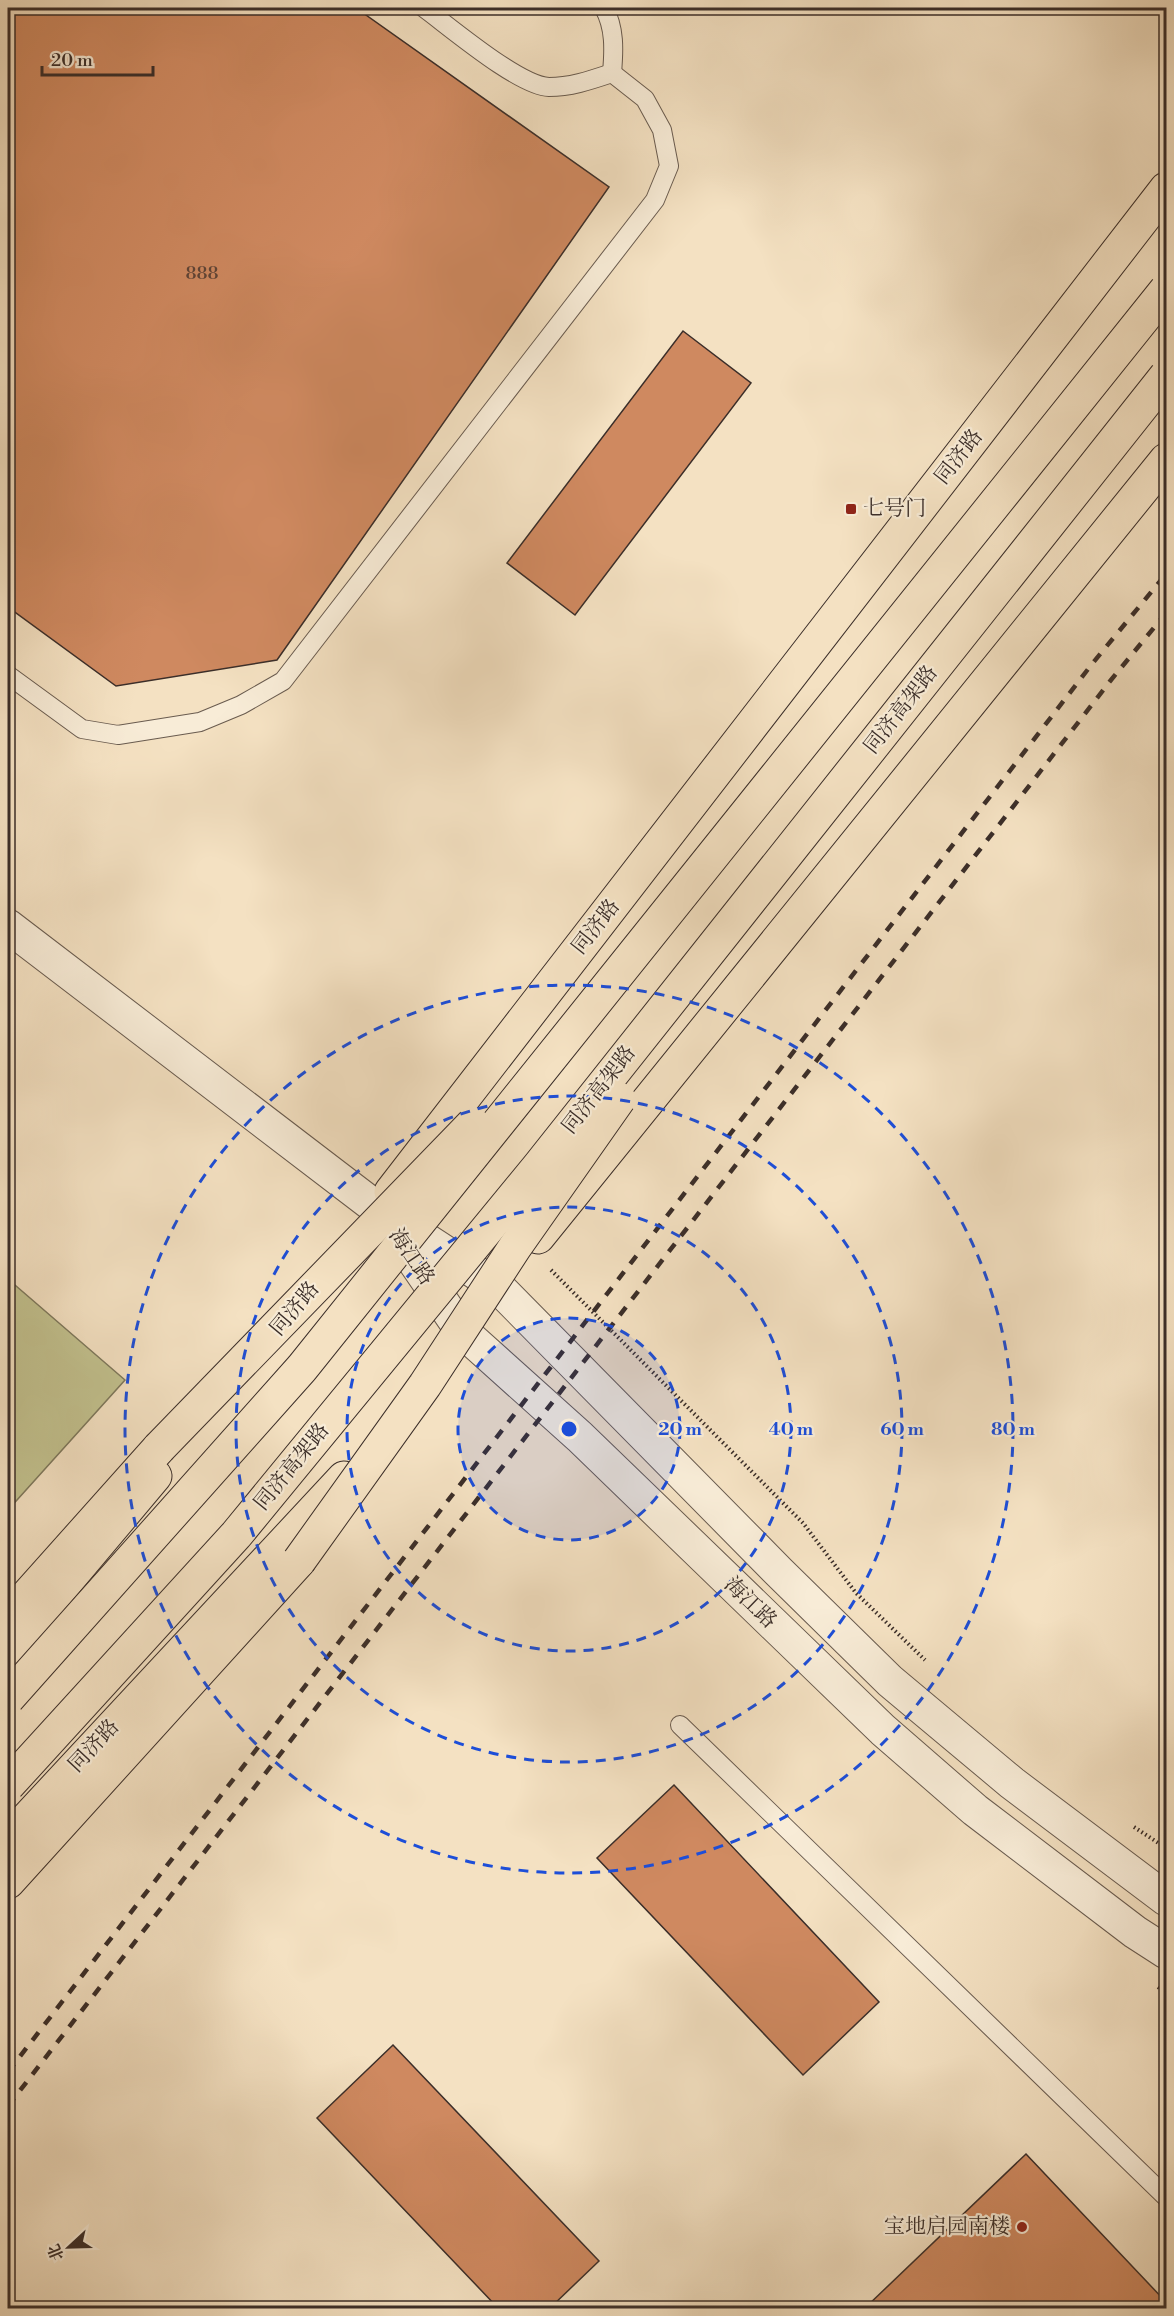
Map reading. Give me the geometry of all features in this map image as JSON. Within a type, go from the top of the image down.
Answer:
[{"type":"main road","name":"同济路","points":[[8,1651],[378,1209],[1167,189]]},
{"type":"main road","points":[[8,1698],[302,1368],[1167,290]]},
{"type":"main road","name":"同济高架路","points":[[8,1785],[236,1535],[539,1166],[1167,376]]},
{"type":"main road","name":"同济路","points":[[8,1839],[329,1496],[1167,460]]},
{"type":"main road","points":[[8,1882],[299,1561],[425,1385],[515,1246],[611,1109],[1026,552]]},
{"type":"main road","points":[[8,1617],[159,1448],[614,978]]},
{"type":"street","name":"海江路","points":[[8,926],[378,1209],[498,1287],[778,1572],[890,1681],[1012,1783],[1167,1899]]},
{"type":"street","name":"海江路","points":[[378,1209],[462,1332],[580,1437],[883,1730],[985,1817],[1135,1932],[1167,1952]]},
{"type":"lane","points":[[424,8],[515,74],[546,87],[576,85],[612,73]]},
{"type":"lane","points":[[604,8],[609,18],[615,49],[612,73]]},
{"type":"lane","points":[[8,675],[82,729],[118,735],[200,722],[241,705],[283,681],[655,200],[669,166],[662,130],[645,99],[612,73]]},
{"type":"lane","points":[[680,1725],[1167,2197]]},
{"type":"path","points":[[530,1248],[803,1523],[856,1593],[927,1662]]},
{"type":"path","points":[[1129,1824],[1167,1848]]},
{"type":"shaded area","points":[[8,1279],[125,1380],[8,1510]]},
{"type":"building","points":[[8,8],[356,8],[609,187],[277,660],[116,686],[8,607]]},
{"type":"building","points":[[683,331],[751,383],[575,615],[507,563]]},
{"type":"building","points":[[674,1785],[879,2002],[803,2075],[597,1858]]},
{"type":"building","points":[[393,2045],[599,2261],[550,2308],[498,2308],[317,2118]]},
{"type":"building","name":"宝地启园南楼","points":[[1026,2154],[1166,2302],[1166,2308],[865,2308]]},
{"type":"railway","points":[[8,2072],[1092,664],[1166,574]]},
{"type":"railway","points":[[8,2106],[1111,680],[1166,613]]},
{"type":"place","name":"七号门","points":[[851,509]]},
{"type":"place","name":"宝地启园南楼","points":[[1022,2227]]}]
